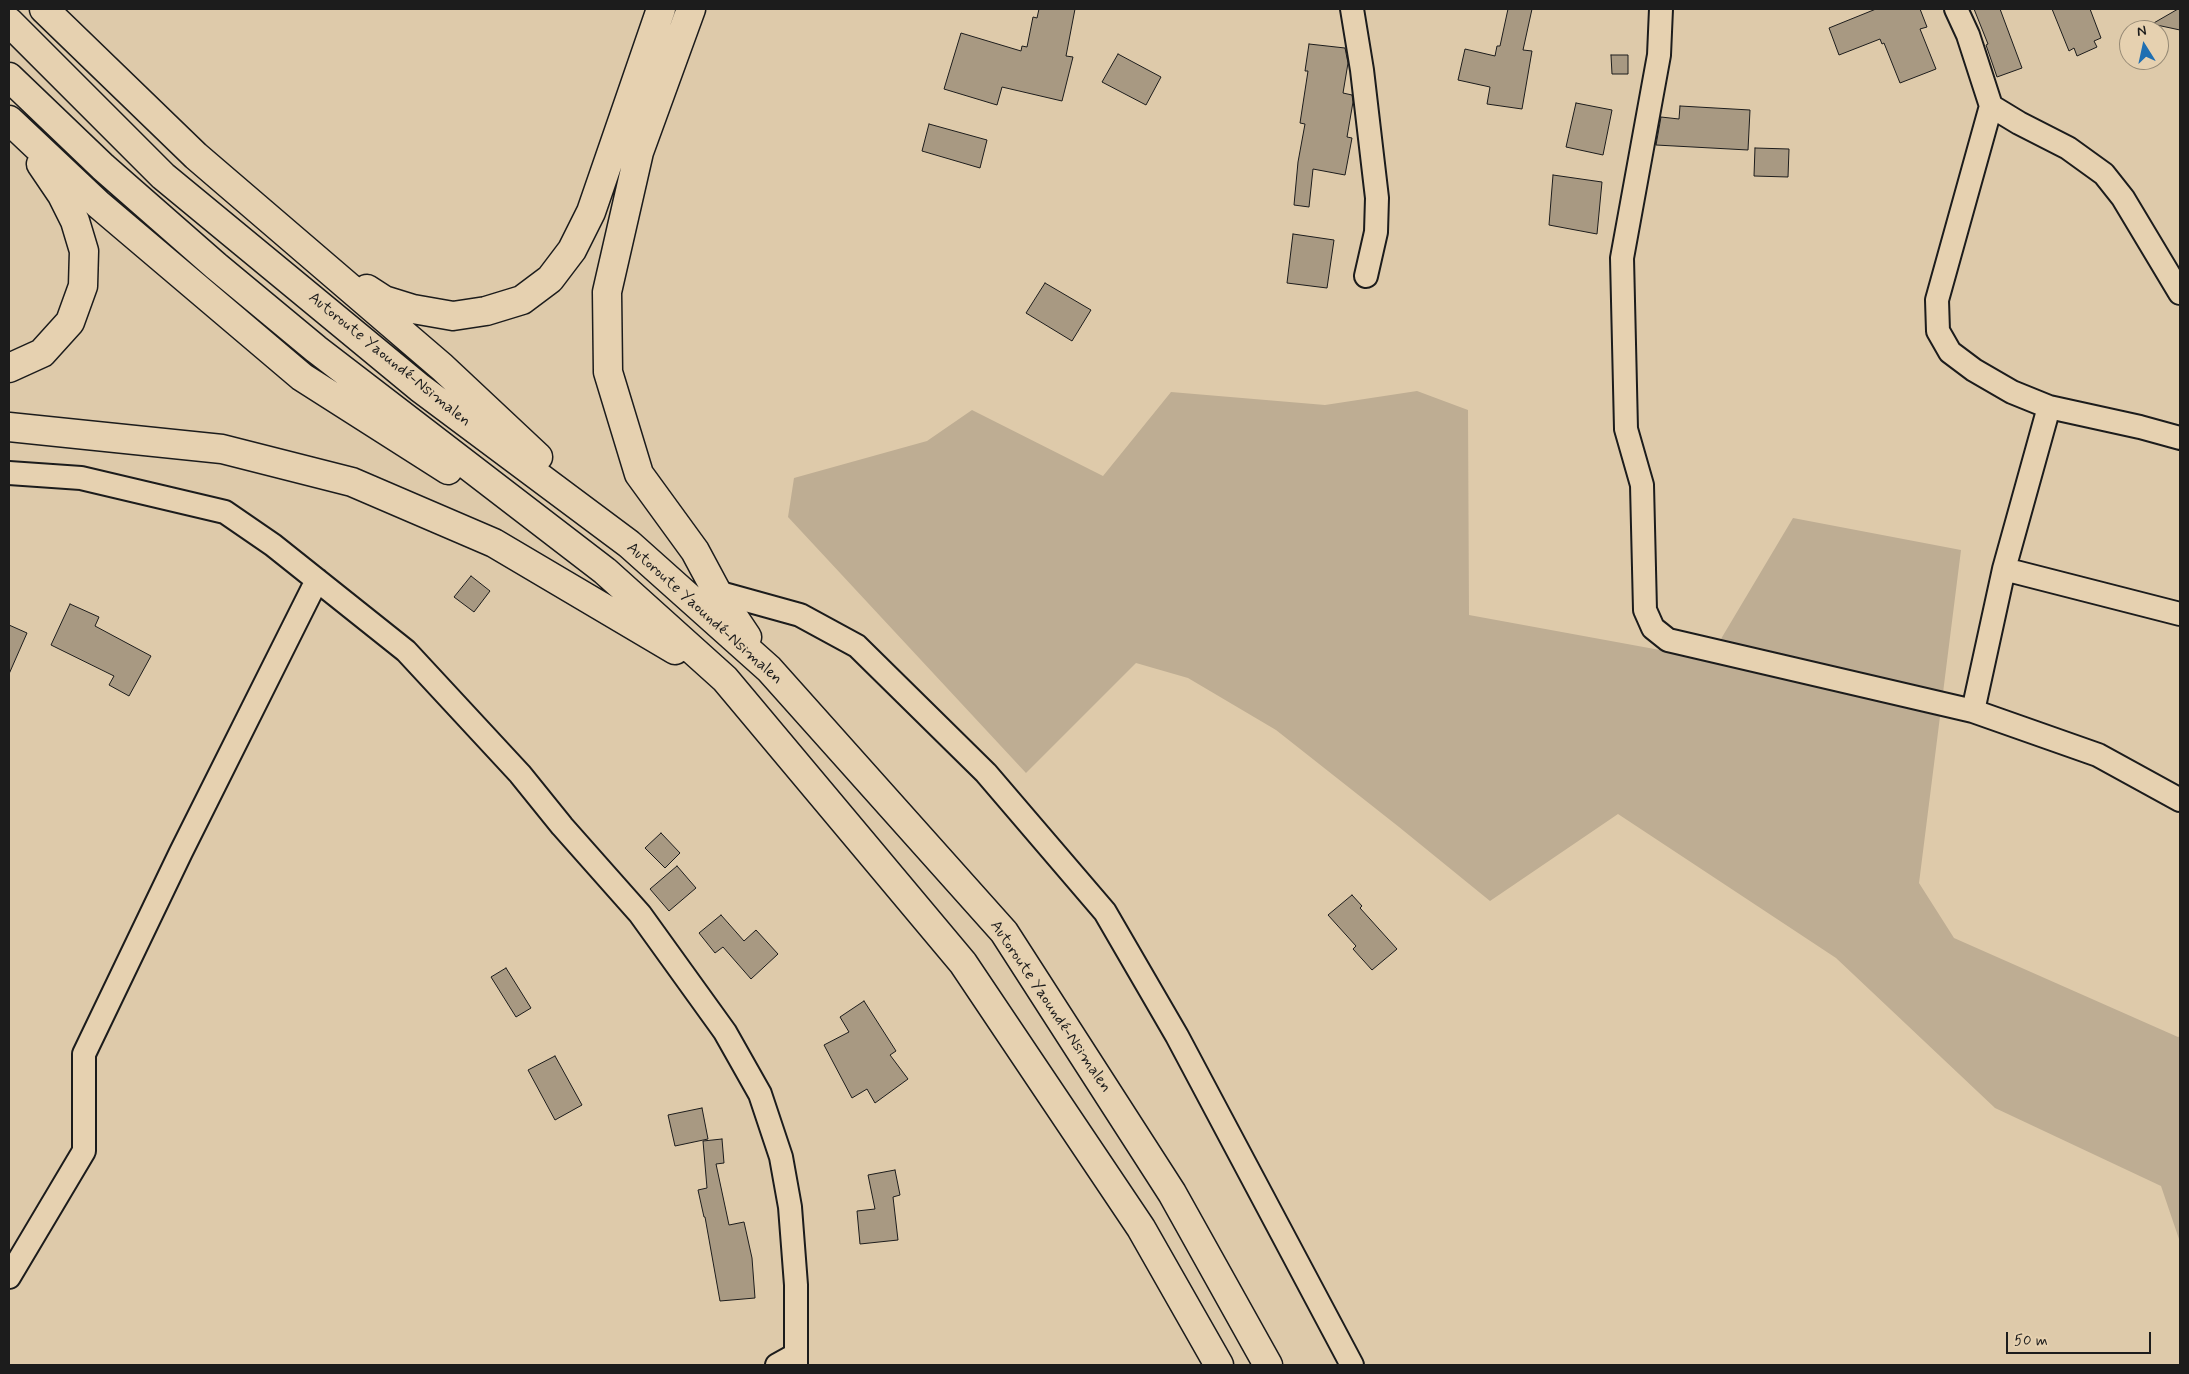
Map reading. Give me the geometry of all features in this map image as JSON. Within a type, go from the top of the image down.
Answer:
[{"type":"highway","points":[[44,9],[196,156],[442,367],[629,544]]},
{"type":"highway","points":[[312,255],[384,300],[413,309],[453,316],[486,311],[522,300],[550,279],[572,250],[591,212],[661,9]]},
{"type":"highway","points":[[691,9],[639,152],[609,282],[607,292],[608,372],[639,474],[695,551],[717,592],[769,670]]},
{"type":"highway","name":"Autoroute Yaoundé-Nsimalen","points":[[9,22],[163,176],[420,388],[629,544],[769,670],[1004,932],[1172,1193],[1268,1365]]},
{"type":"highway","name":"Autoroute Yaoundé-Nsimalen","points":[[9,77],[103,167],[230,278],[316,349],[606,571],[725,680],[964,962],[1140,1228],[1219,1365]]},
{"type":"highway","points":[[9,120],[98,204],[302,377],[606,571]]},
{"type":"highway","points":[[9,124],[38,159],[62,195],[74,221],[84,251],[83,286],[70,322],[42,353],[9,368]]},
{"type":"highway","points":[[9,427],[222,449],[352,482],[494,543],[725,680]]},
{"type":"street","points":[[1352,9],[1362,70],[1377,198],[1376,232],[1366,276]]},
{"type":"street","points":[[1661,9],[1660,55],[1622,258],[1626,429],[1642,485],[1645,610],[1653,628],[1668,640],[1973,711],[2098,755],[2180,800]]},
{"type":"street","points":[[1956,9],[1968,34],[1991,106],[1938,300],[1938,331],[1950,352],[1974,370],[2012,392],[2049,407],[2180,438]]},
{"type":"street","points":[[1991,106],[2019,123],[2068,148],[2104,174],[2124,198],[2180,293]]},
{"type":"street","points":[[1973,711],[2004,569],[2049,407]]},
{"type":"street","points":[[9,473],[81,478],[225,512],[273,545],[406,651],[456,703],[640,914],[725,1032],[760,1094],[781,1157],[790,1208],[796,1285],[790,1362]]},
{"type":"street","points":[[2004,569],[2180,614]]},
{"type":"street","points":[[9,1277],[84,1151],[84,1054],[181,852],[317,580]]},
{"type":"street","points":[[717,592],[800,615],[857,646],[986,773],[1105,912],[1177,1036],[1352,1365]]},
{"type":"shaded area","points":[[1417,391],[1468,410],[1469,615],[1709,659],[1793,518],[1961,550],[1919,883],[1954,938],[2178,1037],[2180,1036],[2180,1242],[2161,1186],[1995,1108],[1836,958],[1618,814],[1490,901],[1276,730],[1188,678],[1136,663],[1026,773],[788,517],[794,478],[927,441],[972,410],[1103,476],[1171,392],[1325,405]]},
{"type":"building","points":[[1039,9],[1075,9],[1066,56],[1073,57],[1062,101],[1002,87],[997,105],[944,89],[961,33],[1021,51],[1022,46],[1027,47],[1033,17],[1037,18]]},
{"type":"building","points":[[1508,9],[1532,9],[1523,50],[1532,51],[1522,109],[1487,104],[1490,87],[1458,80],[1465,49],[1495,56],[1497,46],[1500,46]]},
{"type":"building","points":[[1876,9],[1920,9],[1927,27],[1920,29],[1936,69],[1900,83],[1884,43],[1882,44],[1880,39],[1839,55],[1829,28]]},
{"type":"building","points":[[1974,9],[2000,9],[2022,68],[1997,77],[1986,45],[1988,44]]},
{"type":"building","points":[[2052,9],[2090,9],[2101,38],[2094,41],[2097,47],[2077,56],[2074,48],[2069,51]]},
{"type":"building","points":[[2180,9],[2180,30],[2169,28],[2169,20],[2159,20]]},
{"type":"building","points":[[1309,44],[1345,48],[1348,63],[1343,93],[1352,95],[1353,102],[1347,137],[1352,138],[1345,175],[1313,169],[1309,207],[1294,205],[1298,162],[1305,124],[1300,123],[1308,71],[1305,71]]},
{"type":"building","points":[[1118,54],[1161,77],[1146,105],[1102,82]]},
{"type":"building","points":[[1611,55],[1628,55],[1628,74],[1612,74]]},
{"type":"building","points":[[1576,103],[1612,110],[1603,155],[1566,147]]},
{"type":"building","points":[[1680,106],[1750,110],[1748,150],[1656,145],[1661,117],[1679,119]]},
{"type":"building","points":[[929,124],[987,140],[980,168],[922,151]]},
{"type":"building","points":[[1755,148],[1789,149],[1788,177],[1754,176]]},
{"type":"building","points":[[1553,175],[1602,182],[1597,234],[1549,225]]},
{"type":"building","points":[[1293,234],[1334,240],[1327,288],[1287,283]]},
{"type":"building","points":[[1045,283],[1091,310],[1072,341],[1026,313]]},
{"type":"building","points":[[471,576],[490,591],[474,612],[454,597]]},
{"type":"building","points":[[70,604],[99,617],[95,626],[151,656],[129,696],[109,685],[114,676],[51,645]]},
{"type":"building","points":[[9,625],[27,633],[9,674]]},
{"type":"building","points":[[661,833],[680,853],[665,868],[645,848]]},
{"type":"building","points":[[677,866],[696,888],[669,911],[650,889]]},
{"type":"building","points":[[1352,895],[1362,906],[1360,908],[1397,949],[1372,970],[1353,949],[1356,946],[1328,915]]},
{"type":"building","points":[[721,915],[744,941],[756,930],[778,954],[751,979],[723,947],[715,953],[699,933]]},
{"type":"building","points":[[506,968],[531,1008],[516,1017],[491,977]]},
{"type":"building","points":[[864,1001],[896,1051],[890,1055],[908,1079],[875,1103],[867,1089],[852,1098],[824,1045],[849,1032],[840,1017]]},
{"type":"building","points":[[555,1056],[582,1105],[555,1120],[528,1070]]},
{"type":"building","points":[[702,1108],[708,1139],[675,1146],[668,1115]]},
{"type":"building","points":[[722,1139],[724,1163],[716,1164],[729,1225],[744,1222],[752,1258],[755,1298],[720,1301],[705,1217],[698,1190],[707,1188],[703,1141]]},
{"type":"building","points":[[895,1170],[900,1195],[893,1197],[898,1240],[860,1244],[857,1211],[875,1209],[868,1175]]}]
